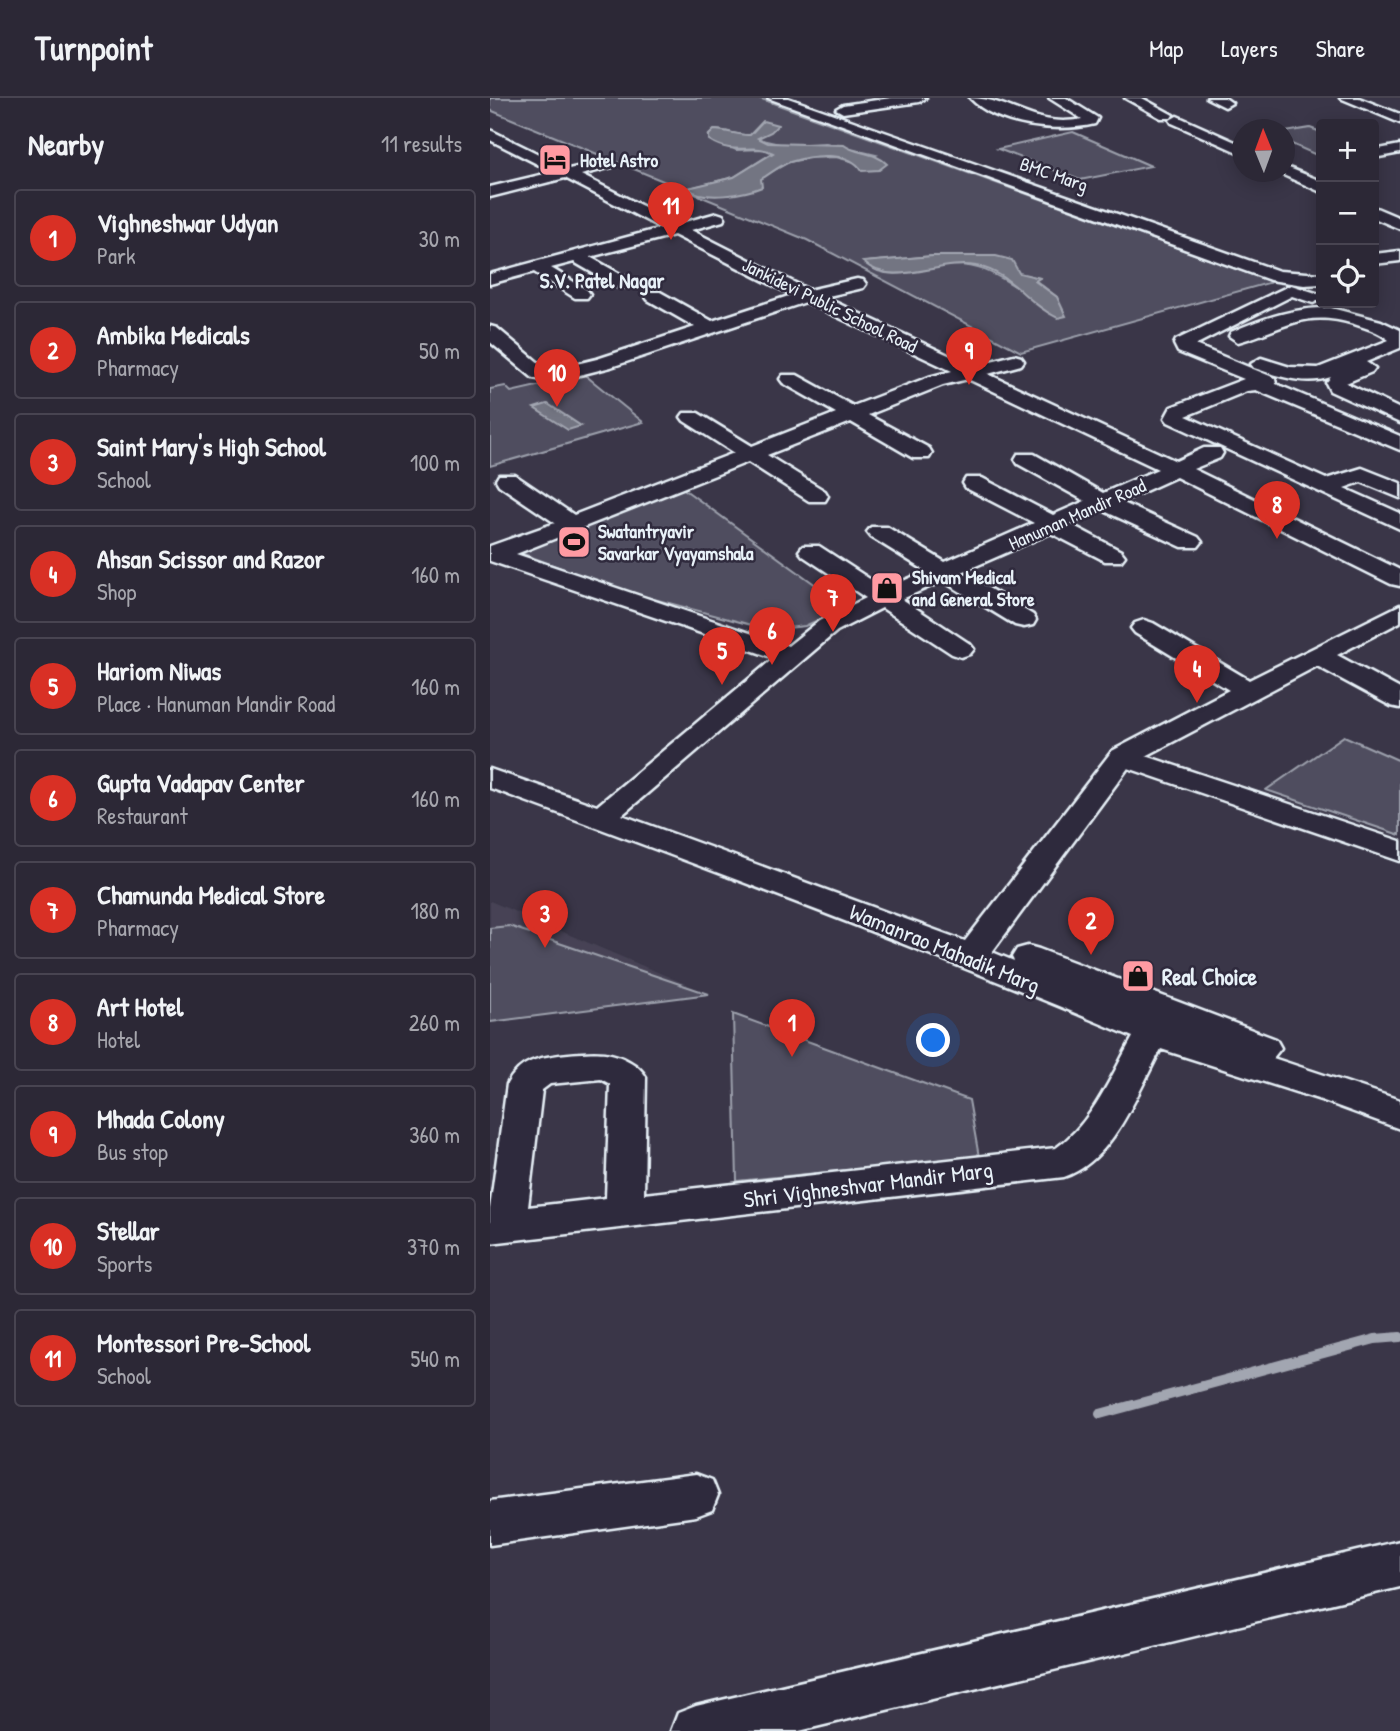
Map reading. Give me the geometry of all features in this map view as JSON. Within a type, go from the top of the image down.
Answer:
[{"type":"street","name":"BMC Marg","points":[[775,98],[1234,252]]},
{"type":"street","name":"BMC Marg","points":[[813,98],[1163,223],[1234,252],[1276,276],[1316,279]]},
{"type":"street","points":[[977,98],[1027,121],[1061,125],[1090,121],[1091,118],[1083,112],[1056,98]]},
{"type":"street","points":[[1132,98],[1232,145]]},
{"type":"street","points":[[1347,98],[1400,119]]},
{"type":"street","points":[[844,109],[909,99]]},
{"type":"street","name":"Jankidevi Public School Road","points":[[490,134],[563,174],[807,296],[1178,470],[1400,579]]},
{"type":"street","points":[[1379,153],[1400,149]]},
{"type":"street","points":[[490,192],[607,164]]},
{"type":"street","points":[[1295,168],[1309,166]]},
{"type":"street","points":[[1295,175],[1316,185]]},
{"type":"street","points":[[1379,214],[1400,225]]},
{"type":"street","points":[[490,279],[717,218]]},
{"type":"street","points":[[1234,252],[1259,251]]},
{"type":"street","points":[[576,256],[622,283]]},
{"type":"street","points":[[1379,258],[1400,256]]},
{"type":"street","points":[[537,267],[581,294]]},
{"type":"street","name":"BMC Marg","points":[[1291,277],[1316,267]]},
{"type":"street","points":[[1379,274],[1400,272]]},
{"type":"street","points":[[1316,297],[1291,277],[1268,300],[1183,345],[1252,367],[1288,373],[1320,374],[1397,343],[1399,340],[1394,333],[1335,312],[1304,312],[1232,340],[1234,348],[1252,367],[1397,441]]},
{"type":"street","points":[[490,332],[540,374],[552,376],[604,363],[710,328],[783,308],[807,296],[857,285]]},
{"type":"street","points":[[654,296],[710,328]]},
{"type":"street","points":[[1268,300],[1316,301]]},
{"type":"street","points":[[1341,308],[1400,329]]},
{"type":"street","points":[[1400,354],[1340,378],[1336,383],[1341,390],[1400,417]]},
{"type":"street","points":[[493,553],[852,414],[883,398],[968,371],[1014,361]]},
{"type":"street","points":[[790,380],[921,453]]},
{"type":"street","points":[[1397,441],[1377,442],[1366,439],[1359,435],[1362,427],[1259,384],[1244,385],[1185,408],[1178,411],[1175,418],[1400,522]]},
{"type":"street","points":[[691,417],[817,496]]},
{"type":"street","name":"Hanuman Mandir Road","points":[[607,813],[828,626],[943,573],[991,560],[1032,542],[1050,525],[1212,453]]},
{"type":"street","points":[[1026,459],[1103,502],[1190,542]]},
{"type":"street","points":[[1324,487],[1362,475],[1400,491]]},
{"type":"street","points":[[508,480],[572,524]]},
{"type":"street","points":[[974,483],[1113,556]]},
{"type":"street","points":[[879,532],[1024,620]]},
{"type":"street","points":[[811,551],[961,649]]},
{"type":"street","points":[[493,553],[792,656]]},
{"type":"street","points":[[978,948],[1122,757],[1400,612]]},
{"type":"street","points":[[1144,628],[1249,691]]},
{"type":"street","points":[[1317,655],[1400,700]]},
{"type":"street","points":[[1122,757],[1400,851]]},
{"type":"street","name":"Wamanrao Mahadik Marg","points":[[490,764],[607,813],[978,948],[1159,1022],[1400,1115]]},
{"type":"street","name":"Wamanrao Mahadik Marg","points":[[490,778],[607,813]]},
{"type":"street","name":"Wamanrao Mahadik Marg","points":[[1159,1022],[1400,1098]]},
{"type":"street","name":"Shri Vighneshvar Mandir Marg","points":[[499,1226],[1064,1162],[1085,1147],[1098,1131],[1159,1022]]},
{"type":"street","points":[[499,1226],[525,1084],[542,1071],[605,1066],[628,1077],[625,1212]]},
{"type":"street","points":[[490,1523],[696,1495]]},
{"type":"street","points":[[696,1731],[1400,1564]]},
{"type":"shaded area","points":[[490,98],[759,98],[1272,282],[1021,352],[807,240],[490,110]],"holes":[[[756,129],[757,139],[784,145],[826,143],[876,155],[858,163],[836,157],[789,162],[729,195],[693,193],[689,188],[734,177],[774,152],[763,149],[736,150],[709,135],[715,130],[750,135]],[[933,256],[1039,278],[1035,280],[1057,297],[1024,291],[989,272],[973,267],[954,265],[896,274],[884,273],[865,262]]]},
{"type":"shaded area","points":[[1310,128],[1316,130],[1316,155],[1295,145],[1295,130]]},
{"type":"shaded area","points":[[1073,132],[1151,166],[1080,180],[998,149]]},
{"type":"shaded area","points":[[585,375],[643,422],[490,466],[490,389],[505,386],[511,392]]},
{"type":"shaded area","points":[[681,487],[846,607],[805,626],[770,630],[620,590],[518,552]]},
{"type":"shaded area","points":[[1344,736],[1400,761],[1400,835],[1266,790]]},
{"type":"shaded area","points":[[490,901],[709,994],[490,1022]]},
{"type":"shaded area","points":[[509,926],[709,994],[490,1022],[490,928]]},
{"type":"shaded area","points":[[733,1014],[969,1100],[979,1157],[737,1181]]},
{"type":"water","points":[[763,121],[778,125],[758,138],[768,143],[844,145],[877,157],[887,164],[879,170],[862,171],[849,160],[819,156],[786,163],[761,179],[762,187],[745,192],[714,196],[688,188],[734,177],[773,153],[758,149],[727,148],[709,140],[709,135],[714,130],[750,135]]},
{"type":"water","points":[[933,256],[996,256],[1012,260],[1019,273],[1040,278],[1035,281],[1057,297],[1066,316],[1058,318],[1047,312],[1009,281],[988,269],[962,265],[918,272],[889,273],[875,270],[863,262]]},
{"type":"water","points":[[548,404],[581,426],[568,430],[534,408]]},
{"type":"waterway","points":[[1100,1414],[1375,1339],[1400,1337]]},
{"type":"place","name":"Hotel Astro","points":[[555,160]]},
{"type":"place","name":"Montessori Pre-School","points":[[671,240]]},
{"type":"place","name":"Mhada Colony","points":[[969,385]]},
{"type":"place","name":"Stellar","points":[[557,407]]},
{"type":"place","name":"Art Hotel","points":[[1277,539]]},
{"type":"place","name":"Swatantryavir Savarkar Vyayamshala","points":[[574,542]]},
{"type":"place","name":"Shivam Medical and General Store","points":[[887,588]]},
{"type":"place","name":"Chamunda Medical Store","points":[[833,632]]},
{"type":"place","name":"Gupta Vadapav Center","points":[[772,665]]},
{"type":"place","name":"Hariom Niwas","points":[[722,685]]},
{"type":"place","name":"Ahsan Scissor and Razor","points":[[1197,703]]},
{"type":"place","name":"Saint Mary's High School","points":[[545,948]]},
{"type":"place","name":"Ambika Medicals","points":[[1091,955]]},
{"type":"place","name":"Real Choice","points":[[1138,976]]},
{"type":"place","name":"Vighneshwar Udyan","points":[[792,1057]]},
{"type":"district","name":"S.V. Patel Nagar","points":[[602,280]]}]
